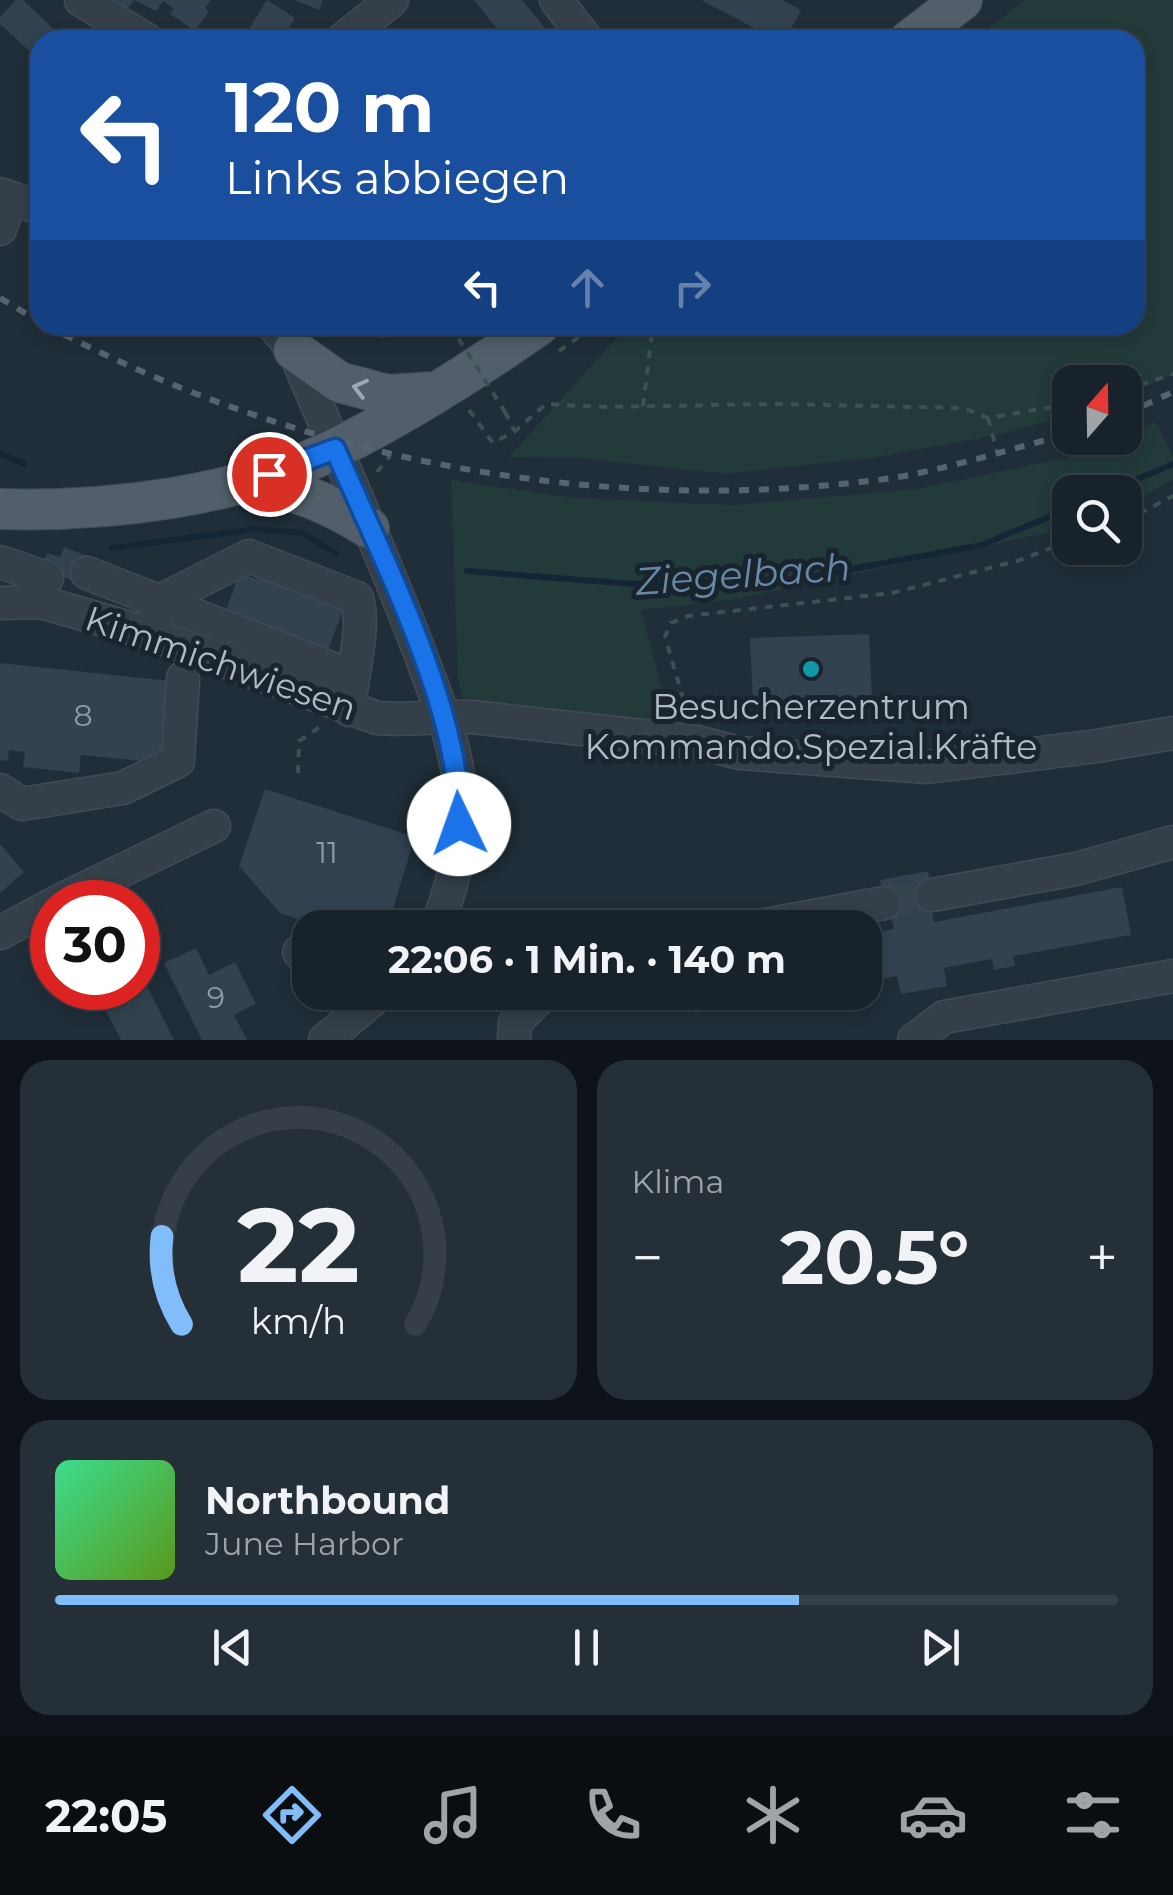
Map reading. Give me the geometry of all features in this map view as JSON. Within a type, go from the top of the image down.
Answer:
[{"type":"main road","points":[[923,30],[962,0]]},
{"type":"main road","points":[[284,338],[339,382],[446,405]]},
{"type":"main road","points":[[0,510],[57,511],[187,495],[245,482],[446,405],[470,373],[545,340]]},
{"type":"main road","points":[[245,482],[286,487],[334,506],[369,528]]},
{"type":"street","points":[[81,0],[130,30]]},
{"type":"street","points":[[360,30],[392,0]]},
{"type":"street","points":[[556,0],[580,30]]},
{"type":"street","points":[[284,338],[410,624],[443,715],[460,790],[451,885],[442,910]]},
{"type":"street","points":[[3,602],[46,574],[128,587],[160,600],[345,697],[362,615],[356,598],[249,556],[160,600],[150,634]]},
{"type":"street","name":"Kimmichwiesen","points":[[3,602],[41,602],[150,634],[345,697],[402,720],[443,715],[699,743],[740,754],[927,767],[1173,732]]},
{"type":"street","points":[[0,790],[22,804],[124,788],[178,761],[182,678]]},
{"type":"street","points":[[103,880],[214,826]]},
{"type":"street","points":[[932,894],[1076,868],[1173,842]]},
{"type":"street","points":[[846,910],[884,903]]},
{"type":"street","points":[[0,932],[30,916]]},
{"type":"street","points":[[914,1040],[944,1017],[1173,976]]},
{"type":"street","points":[[325,1040],[342,1010]]},
{"type":"street","points":[[514,1040],[515,1023],[528,1010]]},
{"type":"path","points":[[456,335],[515,431]]},
{"type":"path","points":[[644,406],[652,335]]},
{"type":"path","points":[[1142,384],[1173,374]]},
{"type":"path","points":[[482,401],[496,392]]},
{"type":"path","points":[[446,405],[469,410],[493,443],[515,431],[546,404],[964,408],[988,418],[1052,407]]},
{"type":"path","points":[[988,418],[997,452]]},
{"type":"path","points":[[372,479],[390,456],[402,449]]},
{"type":"path","points":[[1142,512],[1173,496]]},
{"type":"path","points":[[699,743],[666,638],[672,623],[688,616],[892,593],[1052,548]]},
{"type":"path","points":[[298,773],[299,741],[322,726],[345,697]]},
{"type":"green space","points":[[1024,0],[1173,0],[1173,375],[1142,388],[1142,365],[1052,365],[1052,420],[1002,434],[871,458],[726,474],[579,458],[509,457],[619,335],[1145,335],[1145,30],[986,30]]},
{"type":"green space","points":[[1156,422],[1173,457],[1173,479],[1142,497],[1142,475],[1052,475],[1052,532],[731,600],[641,610],[672,727],[464,705],[458,677],[451,480],[573,498],[734,505],[916,489],[1075,455],[1142,455],[1142,428]]},
{"type":"building","points":[[16,0],[23,0],[55,30],[30,30],[30,52],[0,24],[0,17]]},
{"type":"building","points":[[107,0],[134,0],[125,12]]},
{"type":"building","points":[[134,0],[211,0],[205,8],[209,11],[196,30],[170,14],[174,9],[163,1],[156,11]]},
{"type":"building","points":[[267,0],[295,18],[287,30],[248,30]]},
{"type":"building","points":[[295,0],[323,0],[319,10]]},
{"type":"building","points":[[474,0],[522,0],[547,30],[498,30]]},
{"type":"building","points":[[701,0],[782,0],[801,10],[790,30],[758,30]]},
{"type":"building","points":[[64,547],[87,556],[77,582],[42,568],[47,553],[60,557]]},
{"type":"building","points":[[267,552],[298,563],[288,590],[317,601],[321,590],[347,599],[324,661],[298,651],[302,639],[226,610],[240,572],[256,579]]},
{"type":"building","name":"Besucherzentrum Kommando.Spezial.Kräfte","points":[[869,634],[872,699],[753,703],[750,638]]},
{"type":"building","points":[[0,663],[170,681],[162,763],[81,755],[79,773],[23,767],[25,752],[9,750],[8,761],[0,760]]},
{"type":"building","points":[[265,789],[415,837],[393,910],[292,910],[292,917],[280,913],[239,866]]},
{"type":"building","points":[[0,844],[24,872],[0,893]]},
{"type":"building","points":[[928,871],[934,922],[1122,887],[1131,935],[1013,956],[1015,966],[994,970],[992,959],[944,968],[947,986],[901,994],[897,976],[882,979],[882,931],[894,929],[890,912],[886,912],[880,880]]},
{"type":"building","points":[[196,948],[209,975],[235,962],[256,1004],[234,1015],[247,1040],[202,1040],[164,963]]},
{"type":"building","points":[[105,1010],[159,1010],[174,1040],[121,1040]]},
{"type":"waterway","name":"Ziegelbach","points":[[0,453],[24,464]]},
{"type":"waterway","name":"Ziegelbach","points":[[1142,477],[1173,464]]},
{"type":"waterway","name":"Ziegelbach","points":[[467,571],[633,584],[798,579],[982,545],[1052,516]]},
{"type":"waterway","name":"Ziegelbach","points":[[112,548],[256,529],[301,533],[336,553]]},
{"type":"tunnel","points":[[884,903],[932,895]]},
{"type":"railway","points":[[0,298],[30,316]]},
{"type":"railway","points":[[67,335],[143,372],[244,411],[348,443],[453,467],[561,483],[669,490],[778,489],[907,475],[1052,439]]},
{"type":"railway","points":[[1142,406],[1173,392]]},
{"type":"place","name":"Besucherzentrum Kommando.Spezial.Kräfte","points":[[811,669]]},
{"type":"route","points":[[269,474],[335,449],[410,624],[443,715],[460,790],[459,824]]}]
